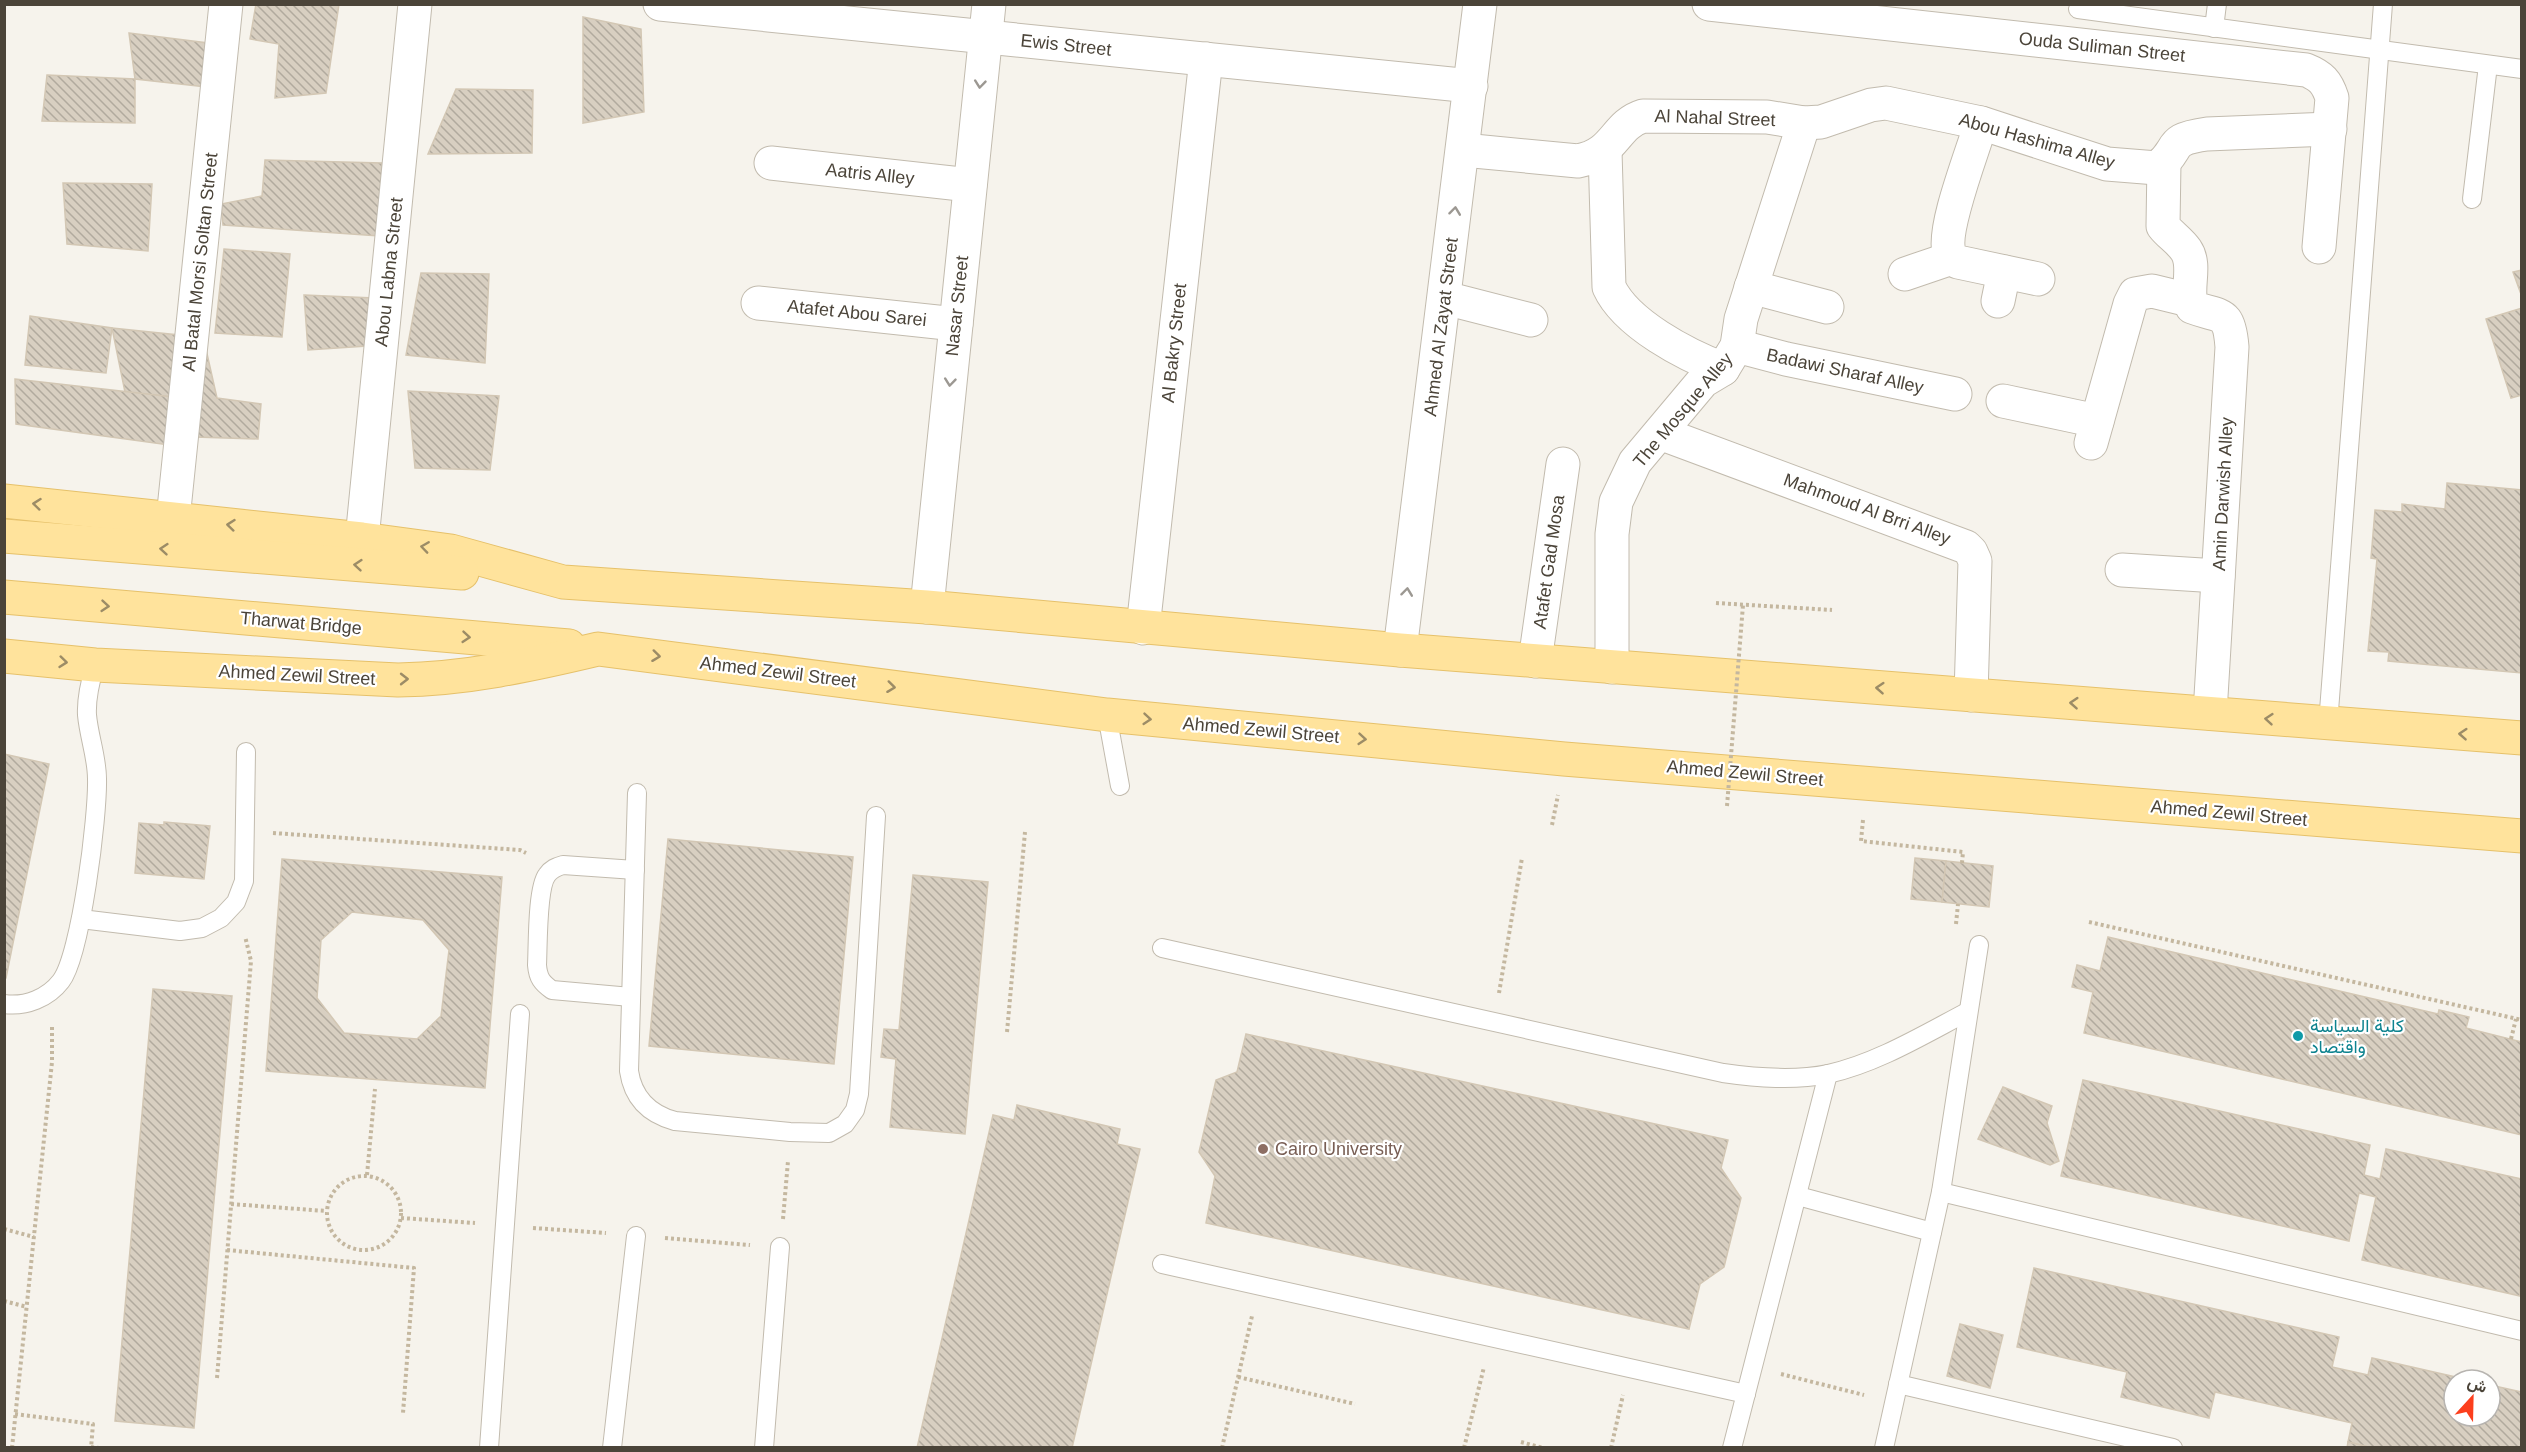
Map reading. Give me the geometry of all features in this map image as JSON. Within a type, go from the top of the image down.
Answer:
[{"type":"main road","points":[[4,501],[362,539],[451,551],[563,582]]},
{"type":"main road","points":[[4,536],[563,582],[927,607],[1400,650],[2522,738]]},
{"type":"main road","name":"Tharwat Bridge","points":[[4,597],[598,649]]},
{"type":"main road","name":"Ahmed Zewil Street","points":[[4,656],[95,665],[386,679],[438,679],[526,666],[598,649],[1107,715],[1564,759],[2522,836]]},
{"type":"street","name":"Al Batal Morsi Soltan Street","points":[[173,519],[226,4]]},
{"type":"street","name":"Abou Labna Street","points":[[362,539],[415,4]]},
{"type":"street","name":"Ewis Street","points":[[660,4],[794,12],[985,37],[1471,86]]},
{"type":"street","name":"Nasar Street","points":[[927,607],[989,4]]},
{"type":"street","name":"Ahmed Al Zayat Street","points":[[1400,650],[1480,4]]},
{"type":"street","name":"Ouda Suliman Street","points":[[1709,4],[2306,70],[2318,75],[2328,84],[2332,98],[2319,247]]},
{"type":"street","name":"Al Bakry Street","points":[[1143,628],[1206,59]]},
{"type":"street","name":"Abou Hashima Alley","points":[[1804,123],[1821,122],[1871,105],[1886,103],[1981,123],[2106,164],[2157,168],[2164,162]]},
{"type":"street","name":"Al Nahal Street","points":[[1463,150],[1578,161],[1594,158],[1605,151],[1634,119],[1643,116],[1767,117],[1804,123]]},
{"type":"street","name":"The Mosque Alley","points":[[1612,667],[1612,534],[1616,501],[1635,462],[1703,381],[1730,357],[1804,123]]},
{"type":"street","points":[[1981,123],[1949,227],[1948,251],[1952,258],[2001,287],[2038,279]]},
{"type":"street","points":[[2189,300],[2190,261],[2186,250],[2163,226],[2164,162],[2179,140],[2188,136],[2207,134],[2330,129]]},
{"type":"street","name":"Badawi Sharaf Alley","points":[[1605,151],[1609,287],[1614,299],[1670,345],[1693,357],[1730,357],[1821,367],[1954,394]]},
{"type":"street","name":"Aatris Alley","points":[[771,163],[970,185]]},
{"type":"street","points":[[1905,274],[1952,258]]},
{"type":"street","points":[[1752,287],[1827,307]]},
{"type":"street","name":"Amin Darwish Alley","points":[[2003,401],[2094,432],[2130,304],[2135,294],[2152,291],[2189,300],[2192,307],[2214,313],[2223,318],[2231,327],[2232,347],[2210,714]]},
{"type":"street","points":[[1445,298],[1531,320]]},
{"type":"street","name":"Atafet Abou Sarei","points":[[758,303],[956,324]]},
{"type":"street","name":"Mahmoud Al Brri Alley","points":[[1660,433],[1966,547],[1975,561],[1971,695]]},
{"type":"street","name":"Atafet Gad Mosa","points":[[1535,661],[1563,464]]},
{"type":"street","points":[[2122,570],[2218,576]]},
{"type":"lane","points":[[2214,27],[2217,4]]},
{"type":"lane","points":[[2328,724],[2383,4]]},
{"type":"lane","points":[[2078,9],[2522,69]]},
{"type":"lane","points":[[2472,199],[2488,65]]},
{"type":"lane","points":[[4,1004],[31,1002],[48,994],[62,981],[71,964],[81,920],[97,796],[95,756],[87,716],[88,695],[95,665]]},
{"type":"lane","points":[[1107,715],[1120,786]]},
{"type":"lane","points":[[81,920],[180,931],[202,928],[221,918],[236,902],[244,882],[246,752]]},
{"type":"lane","points":[[637,793],[629,1071],[631,1084],[647,1108],[661,1117],[813,1134],[830,1132],[845,1124],[855,1110],[859,1094],[876,816]]},
{"type":"lane","points":[[631,997],[552,990],[543,984],[538,975],[542,890],[548,873],[554,868],[572,866],[635,870]]},
{"type":"lane","points":[[1884,1448],[1941,1192],[1979,945]]},
{"type":"lane","points":[[1162,948],[1723,1073],[1758,1078],[1793,1078],[1828,1074],[1858,1065],[1887,1053],[1967,1012]]},
{"type":"lane","points":[[489,1448],[520,1014]]},
{"type":"lane","points":[[1732,1448],[1828,1074]]},
{"type":"lane","points":[[1941,1192],[2522,1331]]},
{"type":"lane","points":[[1798,1196],[1932,1232]]},
{"type":"lane","points":[[612,1448],[636,1236]]},
{"type":"lane","points":[[764,1448],[780,1247]]},
{"type":"lane","points":[[1162,1264],[1746,1394]]},
{"type":"lane","points":[[1898,1384],[2173,1448]]},
{"type":"path","points":[[1716,603],[1832,610]]},
{"type":"path","points":[[1728,806],[1743,605]]},
{"type":"path","points":[[246,831],[520,850],[554,868]]},
{"type":"path","points":[[1007,1032],[1025,832]]},
{"type":"path","points":[[1861,841],[1964,852],[1962,863]]},
{"type":"path","points":[[1494,1022],[1522,858]]},
{"type":"path","points":[[217,1378],[250,961],[236,902]]},
{"type":"path","points":[[2089,922],[2519,1020],[2511,1039]]},
{"type":"path","points":[[12,1448],[52,1062],[52,1016],[48,994]]},
{"type":"path","points":[[367,1175],[375,1089]]},
{"type":"path","points":[[367,1175],[381,1180],[393,1189],[399,1202],[401,1218],[396,1231],[387,1242],[374,1248],[360,1249],[346,1246],[332,1231],[326,1211],[330,1196],[339,1184],[352,1177],[367,1175]]},
{"type":"path","points":[[231,1204],[326,1211]]},
{"type":"path","points":[[4,1229],[34,1237]]},
{"type":"path","points":[[227,1250],[414,1268],[403,1413]]},
{"type":"path","points":[[1222,1448],[1259,1286]]},
{"type":"path","points":[[4,1301],[27,1307]]},
{"type":"path","points":[[1464,1448],[1491,1337]]},
{"type":"path","points":[[1611,1448],[1629,1368]]},
{"type":"path","points":[[1753,1368],[1894,1403]]},
{"type":"path","points":[[1238,1377],[1355,1404]]},
{"type":"path","points":[[15,1414],[93,1424],[91,1447],[99,1448]]},
{"type":"path","points":[[1521,1442],[1542,1448]]},
{"type":"building","points":[[256,4],[339,4],[326,93],[275,98],[279,44],[250,39]]},
{"type":"building","points":[[583,17],[641,29],[644,112],[583,123]]},
{"type":"building","points":[[129,33],[208,43],[206,87],[135,79]]},
{"type":"building","points":[[47,75],[135,79],[135,123],[42,121]]},
{"type":"building","points":[[456,89],[533,90],[532,153],[428,154]]},
{"type":"building","points":[[265,160],[382,163],[379,236],[223,225],[221,204],[262,196]]},
{"type":"building","points":[[63,183],[152,184],[148,251],[67,244]]},
{"type":"building","points":[[224,249],[290,254],[282,337],[215,333]]},
{"type":"building","points":[[2522,270],[2522,297],[2513,272]]},
{"type":"building","points":[[421,273],[489,274],[485,363],[406,355]]},
{"type":"building","points":[[304,295],[374,298],[367,346],[308,350]]},
{"type":"building","points":[[2522,308],[2522,395],[2511,398],[2486,319]]},
{"type":"building","points":[[30,316],[112,328],[106,373],[25,365]]},
{"type":"building","points":[[112,328],[179,335],[173,397],[125,392]]},
{"type":"building","points":[[203,336],[217,398],[261,404],[258,439],[195,437]]},
{"type":"building","points":[[15,379],[173,397],[169,445],[16,424]]},
{"type":"building","points":[[408,391],[499,396],[490,470],[415,468]]},
{"type":"building","points":[[2447,483],[2522,490],[2522,673],[2388,661],[2389,652],[2368,651],[2377,559],[2371,558],[2375,510],[2402,512],[2402,504],[2445,509]]},
{"type":"building","points":[[4,754],[49,764],[6,978],[4,978]]},
{"type":"building","points":[[164,822],[210,826],[204,879],[135,873],[139,823],[164,825]]},
{"type":"building","points":[[668,839],[853,857],[834,1064],[649,1046]]},
{"type":"building","points":[[1915,858],[1946,861],[1942,902],[1911,899]]},
{"type":"building","points":[[282,859],[502,877],[485,1088],[266,1071]],"holes":[[[352,912],[423,920],[449,950],[441,1016],[417,1039],[344,1033],[317,998],[321,940]]]},
{"type":"building","points":[[1946,861],[1993,866],[1989,907],[1942,902]]},
{"type":"building","points":[[913,875],[988,882],[965,1134],[890,1127],[896,1059],[881,1057],[884,1029],[899,1030]]},
{"type":"building","name":"كلية السياسة واقتصاد","points":[[2108,937],[2438,1014],[2439,1010],[2469,1017],[2466,1028],[2522,1042],[2522,1135],[2084,1033],[2093,992],[2072,987],[2077,965],[2100,971]]},
{"type":"building","points":[[153,989],[232,996],[194,1428],[115,1421]]},
{"type":"building","points":[[1246,1034],[1728,1140],[1721,1168],[1741,1198],[1724,1267],[1700,1284],[1689,1329],[1206,1223],[1215,1176],[1199,1152],[1216,1080],[1237,1072]]},
{"type":"building","points":[[2083,1080],[2370,1145],[2364,1175],[2380,1179],[2386,1149],[2522,1179],[2520,1296],[2362,1260],[2376,1197],[2359,1193],[2349,1241],[2061,1176]]},
{"type":"building","points":[[2003,1087],[2052,1106],[2047,1123],[2059,1161],[2050,1165],[1978,1139]]},
{"type":"building","points":[[1017,1105],[1120,1129],[1117,1144],[1140,1149],[1072,1448],[917,1448],[993,1115],[1014,1120]]},
{"type":"building","points":[[2034,1268],[2339,1337],[2332,1367],[2368,1375],[2372,1358],[2442,1374],[2442,1428],[2502,1428],[2502,1388],[2522,1392],[2522,1448],[2372,1448],[2348,1442],[2352,1423],[2215,1392],[2209,1418],[2121,1397],[2127,1372],[2017,1347]]},
{"type":"building","points":[[1960,1324],[2003,1335],[1990,1388],[1947,1376]]},
{"type":"building","points":[[2348,1442],[2369,1447],[2369,1448],[2347,1448]]},
{"type":"place","name":"كلية السياسة واقتصاد","points":[[2298,1036]]},
{"type":"place","name":"Cairo University","points":[[1263,1149]]}]
